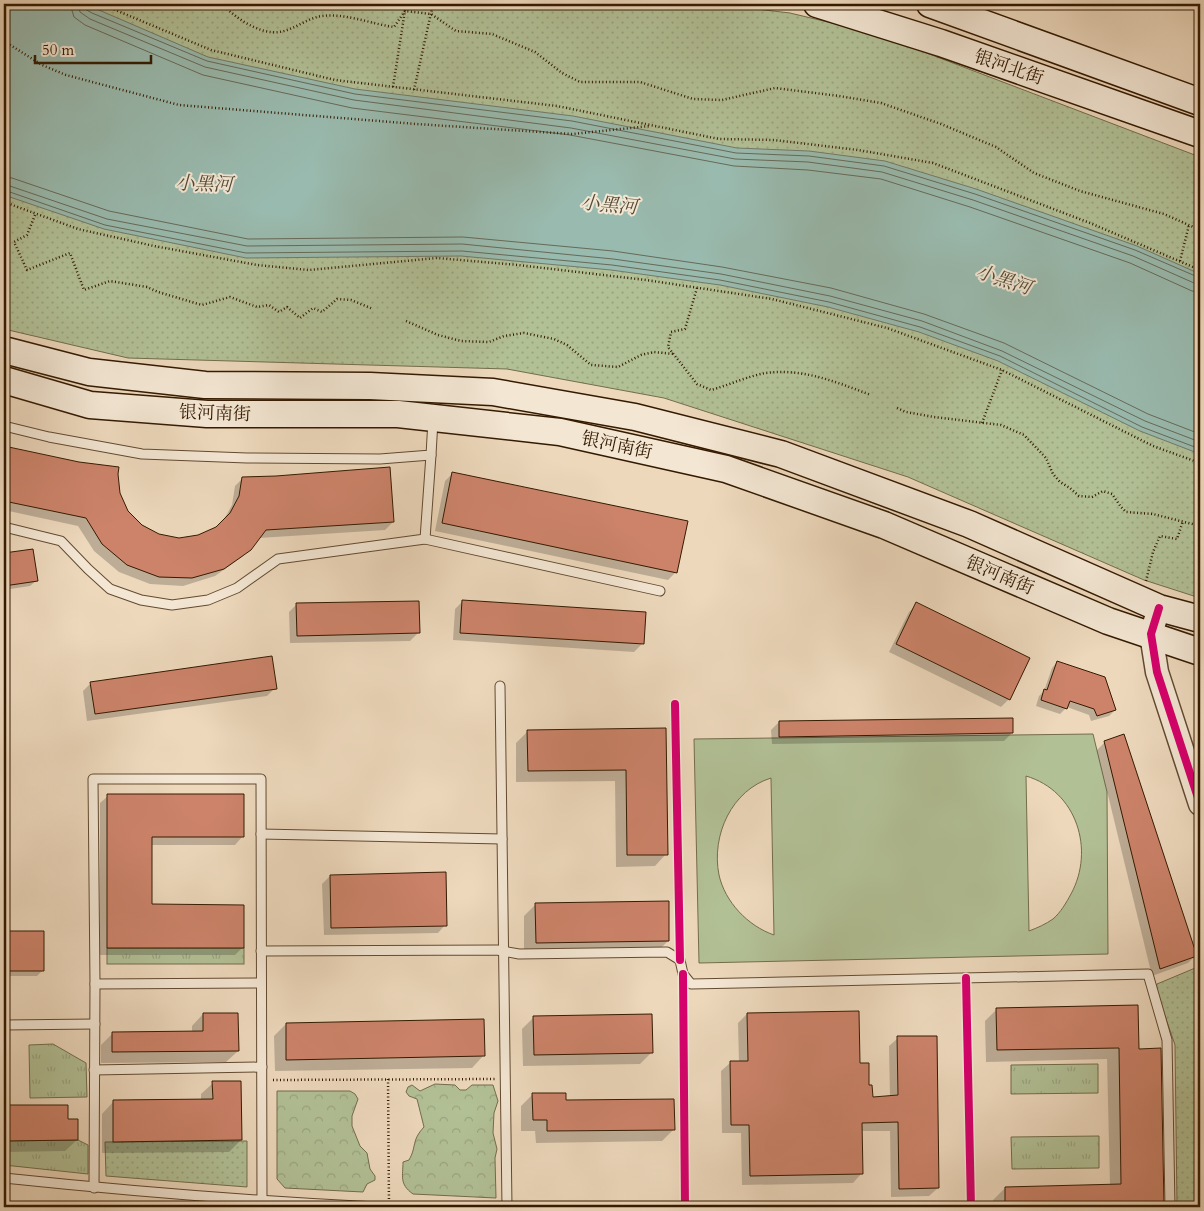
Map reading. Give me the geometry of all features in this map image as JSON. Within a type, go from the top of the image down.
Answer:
[{"type":"main road","name":"银河北街","points":[[817,4],[941,43],[1200,134]]},
{"type":"main road","name":"银河北街","points":[[930,4],[1200,102]]},
{"type":"main road","name":"银河南街","points":[[4,350],[89,372],[206,385],[370,386],[493,392],[635,417],[781,454],[857,481],[968,524],[1159,608],[1200,619]]},
{"type":"main road","name":"银河南街","points":[[4,380],[90,404],[100,405],[208,414],[398,414],[560,432],[726,469],[884,525],[1108,621],[1200,652]]},
{"type":"street","points":[[1159,608],[1151,634],[1157,672],[1200,804]]},
{"type":"lane","points":[[425,539],[433,418]]},
{"type":"lane","points":[[4,426],[49,438],[142,454],[247,458],[380,459],[431,455]]},
{"type":"lane","points":[[4,527],[61,540],[110,589],[141,600],[172,605],[208,600],[237,588],[278,559],[425,539],[660,591]]},
{"type":"lane","points":[[500,686],[507,1207]]},
{"type":"lane","points":[[94,1188],[93,779],[261,779],[262,1201]]},
{"type":"lane","points":[[261,834],[502,839]]},
{"type":"lane","points":[[262,951],[504,952],[519,954],[667,952],[680,960],[683,974],[692,984],[1148,974],[1167,1040],[1170,1207]]},
{"type":"lane","points":[[95,984],[261,983]]},
{"type":"lane","points":[[4,1025],[94,1024]]},
{"type":"lane","points":[[94,1070],[262,1068]]},
{"type":"lane","points":[[4,1178],[94,1188],[262,1201],[376,1207]]},
{"type":"path","points":[[101,4],[211,50],[335,80],[557,106],[719,138],[774,140],[858,150],[933,163],[1048,206],[1200,270]]},
{"type":"path","points":[[222,4],[255,29],[278,32],[322,16],[351,18],[394,27],[405,10]]},
{"type":"path","points":[[393,87],[406,4]]},
{"type":"path","points":[[414,90],[433,4]]},
{"type":"path","points":[[405,10],[431,14],[456,30],[492,34],[535,52],[562,74],[580,82],[640,82],[693,99],[722,100],[775,88],[881,103],[941,124],[996,147],[1034,173],[1080,191],[1164,214],[1200,230]]},
{"type":"path","points":[[4,41],[42,65],[66,75],[179,105],[416,124],[572,134],[654,126]]},
{"type":"path","points":[[4,202],[78,229],[154,246],[257,265],[309,270],[437,258],[518,265],[646,280],[772,299],[887,328],[1002,370],[1153,446],[1200,463]]},
{"type":"path","points":[[35,214],[27,235],[14,242],[27,270],[70,253],[84,290],[110,281],[146,287],[202,305],[230,297],[257,307],[269,305],[279,312],[287,307],[300,318],[313,308],[322,312],[337,299],[351,300],[373,309]]},
{"type":"path","points":[[1180,261],[1189,225]]},
{"type":"path","points":[[697,288],[685,329],[671,332],[668,347],[697,384],[710,390],[765,373],[794,371],[826,378],[870,394]]},
{"type":"path","points":[[406,321],[438,336],[461,341],[489,342],[504,336],[524,333],[554,339],[567,346],[591,365],[618,367],[641,355],[654,352],[674,354]]},
{"type":"path","points":[[982,423],[1002,370]]},
{"type":"path","points":[[898,408],[906,412],[934,417],[1001,425],[1024,435],[1046,458],[1053,474],[1060,482],[1079,496],[1092,497],[1103,491],[1112,494],[1126,512],[1153,514],[1200,526]]},
{"type":"path","points":[[1145,585],[1153,552],[1160,536],[1177,539],[1183,521]]},
{"type":"path","points":[[262,1080],[505,1078]]},
{"type":"path","points":[[388,1080],[389,1207]]},
{"type":"green space","points":[[4,4],[714,4],[790,13],[874,33],[1200,157],[1200,598],[1144,580],[908,477],[664,398],[507,369],[128,358],[4,329]]},
{"type":"green space","points":[[1093,734],[1107,792],[1108,954],[699,963],[694,739]],"holes":[[[1026,776],[1044,784],[1058,795],[1069,808],[1077,824],[1081,841],[1078,877],[1071,894],[1056,916],[1029,931]],[[771,779],[774,935],[755,926],[732,903],[722,885],[717,860],[722,830],[727,816],[735,803],[757,784]]]},
{"type":"green space","points":[[107,948],[244,948],[244,964],[107,964]]},
{"type":"green space","points":[[1200,966],[1200,1205],[1177,1205],[1175,1045],[1156,990],[1157,984]]},
{"type":"green space","points":[[53,1044],[86,1063],[87,1097],[30,1098],[29,1045]]},
{"type":"green space","points":[[1098,1064],[1098,1093],[1011,1094],[1011,1065]]},
{"type":"green space","points":[[435,1084],[455,1085],[460,1090],[466,1090],[472,1085],[493,1085],[498,1101],[494,1113],[493,1133],[497,1149],[495,1158],[496,1198],[413,1194],[406,1187],[403,1180],[403,1162],[409,1160],[417,1136],[424,1127],[417,1099],[409,1096],[406,1092],[408,1087],[412,1085],[420,1091]]},
{"type":"green space","points":[[277,1091],[350,1091],[355,1094],[358,1099],[352,1116],[352,1126],[360,1146],[367,1153],[370,1169],[375,1176],[375,1180],[367,1184],[363,1192],[285,1188],[277,1179]]},
{"type":"green space","points":[[1099,1136],[1099,1168],[1012,1169],[1011,1137]]},
{"type":"green space","points":[[78,1140],[88,1145],[88,1174],[4,1165],[4,1141]]},
{"type":"green space","points":[[247,1141],[247,1187],[106,1176],[105,1142]]},
{"type":"water","name":"小黑河","points":[[4,4],[85,4],[208,57],[355,89],[573,116],[737,148],[809,151],[885,161],[976,189],[1137,246],[1200,274],[1200,454],[1140,431],[998,361],[919,332],[828,307],[720,285],[611,270],[461,256],[246,258],[104,229],[4,195]]},
{"type":"building","points":[[4,446],[79,462],[119,467],[120,493],[128,511],[142,525],[159,534],[179,538],[198,535],[216,527],[230,513],[239,496],[242,477],[390,467],[394,522],[266,530],[251,550],[224,569],[192,578],[159,577],[127,565],[102,544],[86,518],[4,501]]},
{"type":"building","points":[[452,472],[688,521],[677,573],[442,523]]},
{"type":"building","points":[[33,549],[38,581],[4,586],[4,553]]},
{"type":"building","points":[[462,600],[646,612],[644,644],[460,633]]},
{"type":"building","points":[[419,601],[420,633],[297,636],[296,603]]},
{"type":"building","points":[[916,602],[1030,658],[1010,700],[896,644]]},
{"type":"building","points":[[272,656],[277,689],[95,714],[90,682]]},
{"type":"building","points":[[1057,661],[1105,677],[1116,710],[1097,716],[1094,709],[1070,701],[1067,709],[1041,700],[1044,689],[1047,690]]},
{"type":"building","points":[[1013,718],[1013,733],[779,737],[779,721]]},
{"type":"building","points":[[666,728],[668,855],[627,855],[626,770],[528,771],[527,730]]},
{"type":"building","points":[[1124,734],[1197,956],[1160,969],[1104,741]]},
{"type":"building","points":[[107,794],[244,794],[244,837],[152,837],[152,904],[244,905],[244,948],[107,948]]},
{"type":"building","points":[[446,872],[447,926],[331,928],[330,875]]},
{"type":"building","points":[[669,901],[669,941],[536,943],[535,903]]},
{"type":"building","points":[[7,931],[44,931],[44,971],[4,971],[4,945],[7,945]]},
{"type":"building","points":[[1138,1005],[1139,1049],[1161,1048],[1164,1207],[1005,1207],[1005,1187],[1121,1184],[1119,1048],[997,1050],[996,1008]]},
{"type":"building","points":[[859,1011],[860,1063],[869,1063],[869,1085],[872,1085],[873,1097],[898,1095],[897,1036],[937,1036],[939,1188],[899,1189],[898,1122],[862,1123],[863,1174],[750,1176],[749,1125],[731,1125],[730,1061],[748,1061],[747,1013]]},
{"type":"building","points":[[203,1013],[238,1013],[239,1051],[112,1052],[112,1032],[203,1031]]},
{"type":"building","points":[[652,1014],[653,1053],[534,1055],[533,1016]]},
{"type":"building","points":[[484,1019],[485,1056],[286,1060],[286,1023]]},
{"type":"building","points":[[212,1081],[241,1081],[242,1140],[113,1142],[113,1100],[213,1099]]},
{"type":"building","points":[[532,1093],[566,1093],[566,1100],[674,1099],[675,1130],[547,1131],[547,1120],[533,1120]]},
{"type":"building","points":[[4,1105],[68,1105],[68,1119],[78,1119],[78,1140],[4,1141]]},
{"type":"cycle path","points":[[1159,608],[1151,634],[1157,672],[1200,804]]},
{"type":"cycle path","points":[[675,704],[680,960]]},
{"type":"cycle path","points":[[683,974],[685,1207]]},
{"type":"cycle path","points":[[966,978],[971,1207]]}]
